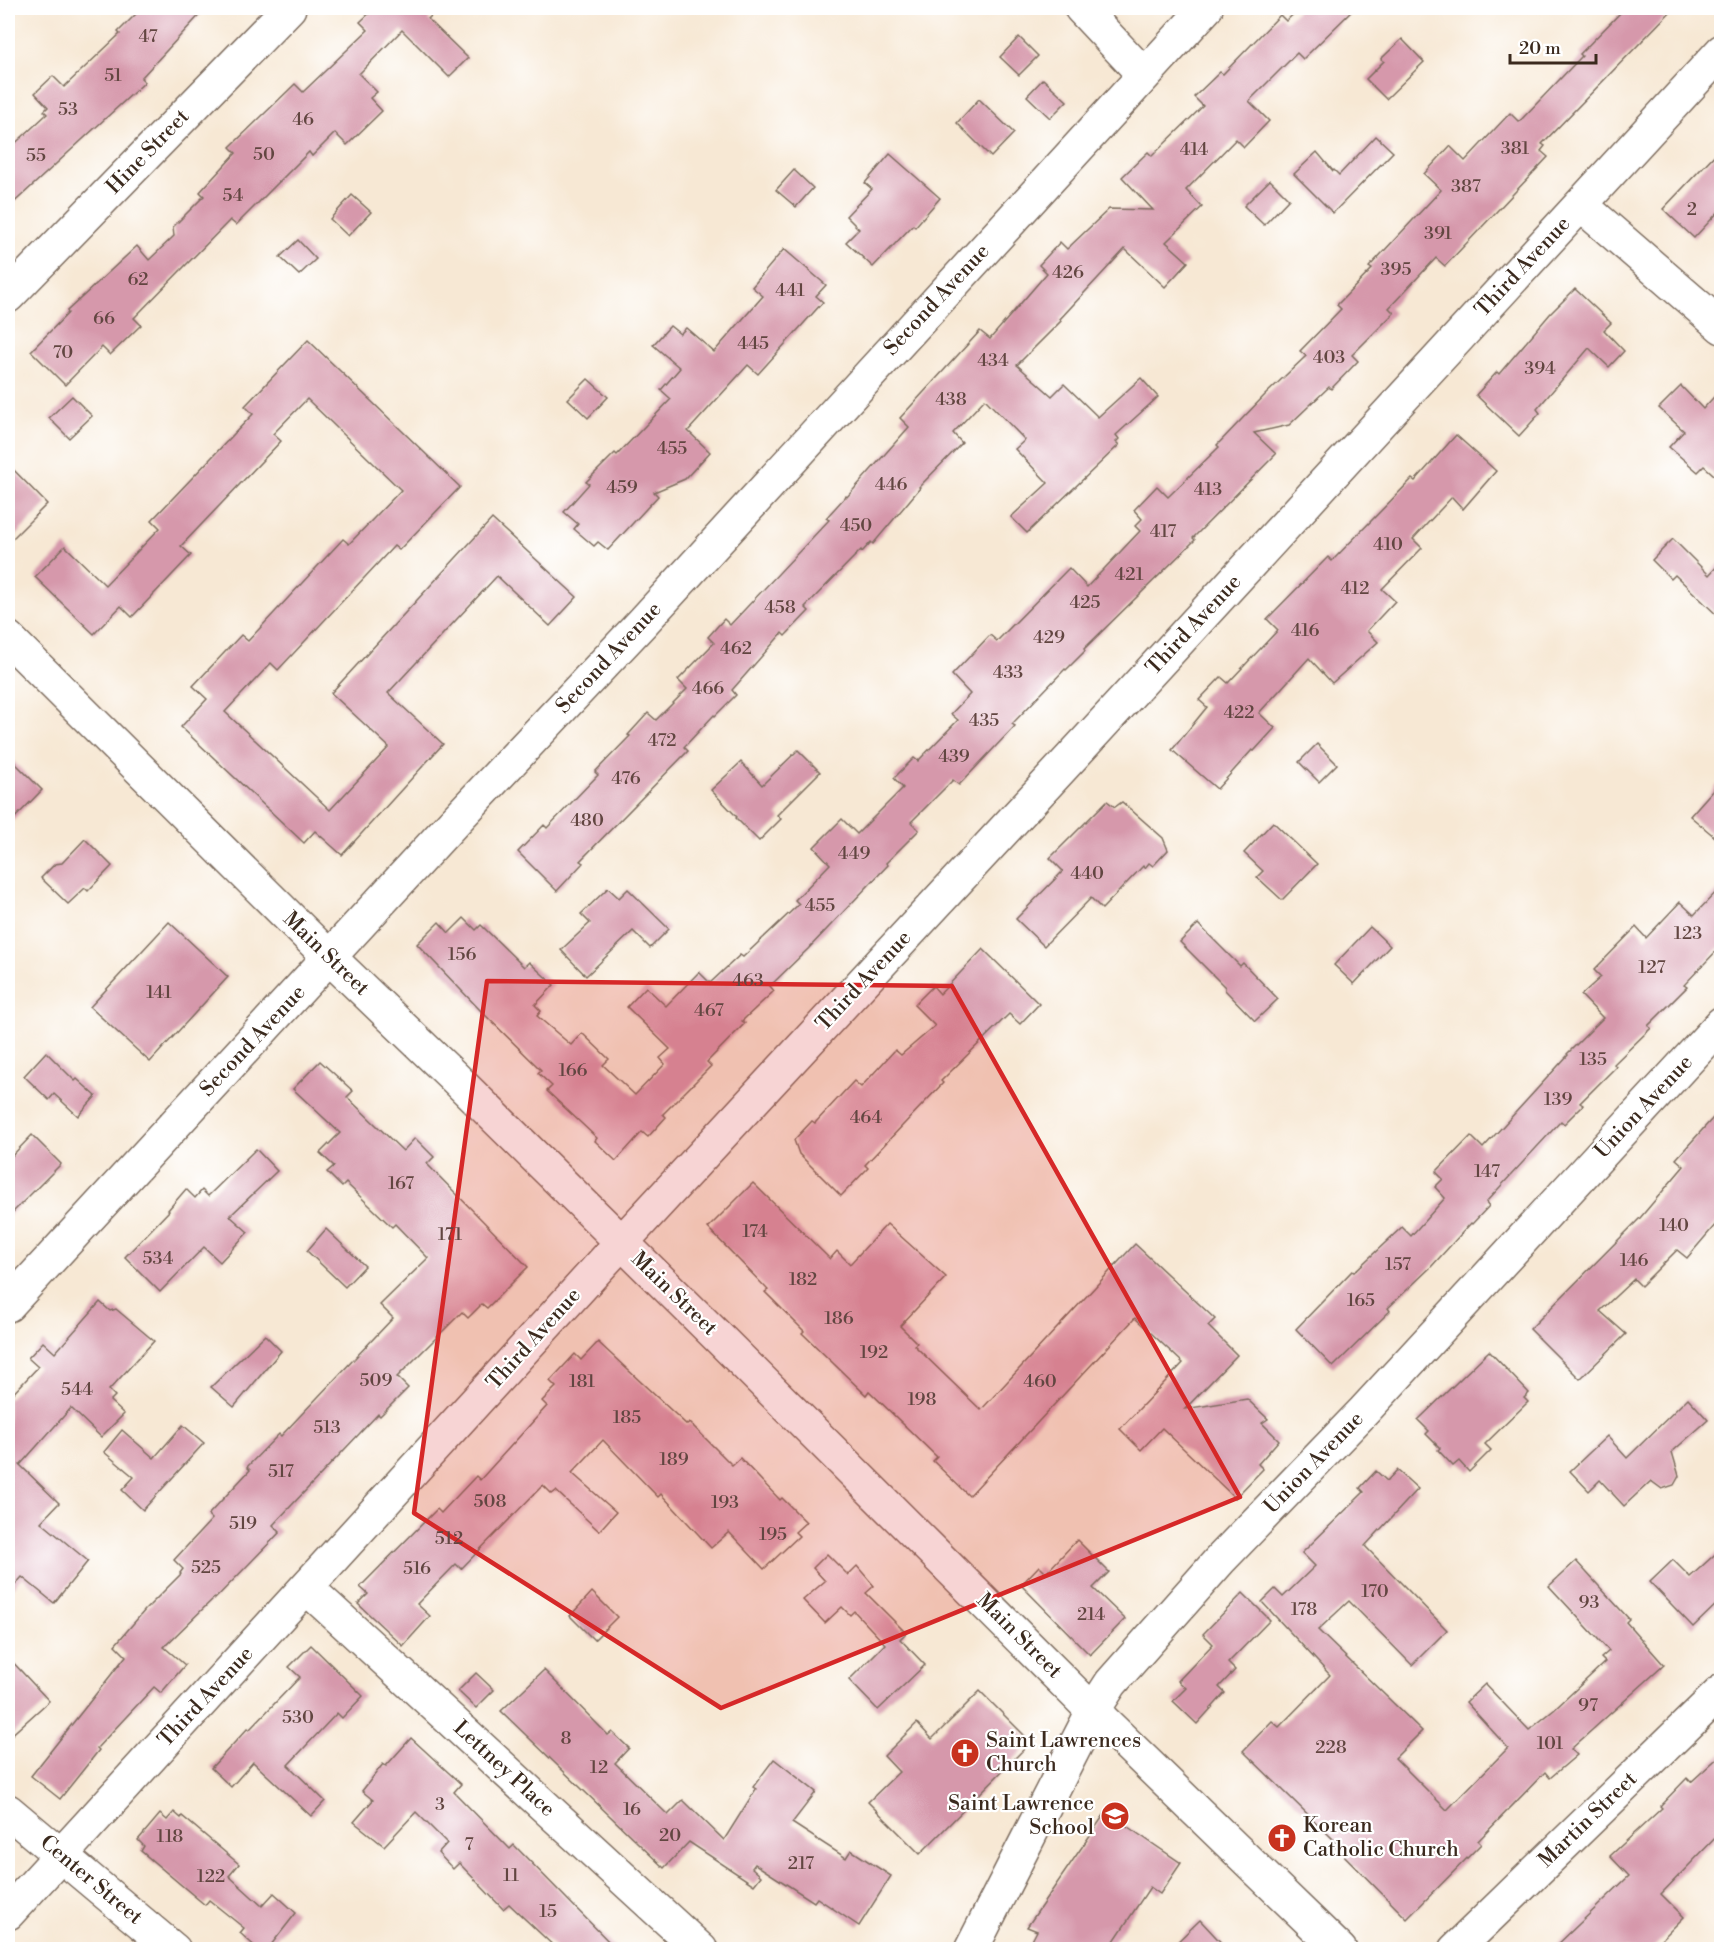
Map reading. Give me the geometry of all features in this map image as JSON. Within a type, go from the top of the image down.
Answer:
[{"type":"street","name":"Hine Street","points":[[8,296],[289,8]]},
{"type":"street","points":[[1081,8],[1144,75]]},
{"type":"street","name":"Second Avenue","points":[[10,1296],[330,958],[642,623],[1206,8]]},
{"type":"street","name":"Third Avenue","points":[[8,1913],[621,1243],[1722,51]]},
{"type":"street","points":[[1581,205],[1722,327]]},
{"type":"street","name":"Main Street","points":[[8,638],[1093,1711],[1340,1950]]},
{"type":"street","name":"Union Avenue","points":[[971,1950],[1093,1711],[1111,1683],[1220,1560],[1364,1411],[1722,1023]]},
{"type":"street","name":"Lettney Place","points":[[307,1588],[701,1950]]},
{"type":"street","name":"Martin Street","points":[[1455,1950],[1722,1691]]},
{"type":"street","name":"Center Street","points":[[8,1811],[174,1950]]},
{"type":"highlighted area","points":[[487,981],[952,986],[1240,1497],[721,1708],[414,1513]]},
{"type":"building","points":[[142,8],[206,8],[141,78],[145,82],[8,208],[8,150],[47,114],[44,111],[48,107],[35,93],[53,76],[64,87],[120,34],[118,32]]},
{"type":"building","points":[[375,8],[439,8],[428,19],[468,58],[449,77],[402,30],[359,74],[377,92],[370,98],[382,111],[347,145],[335,133],[312,156],[309,152],[236,225],[230,220],[134,318],[141,325],[110,355],[102,347],[65,385],[31,351],[68,313],[67,311],[137,246],[149,260],[174,236],[173,227],[204,196],[200,192],[236,153],[230,147],[295,84],[303,92],[368,30],[360,22]]},
{"type":"building","points":[[1300,8],[1355,8],[1303,59],[1297,53],[1249,101],[1269,121],[1244,147],[1236,139],[1186,190],[1202,207],[1166,242],[1188,262],[1165,287],[1125,249],[1060,319],[1061,321],[1017,365],[1052,396],[1064,384],[1098,417],[1141,378],[1158,397],[1116,435],[1119,439],[1116,442],[1119,445],[1027,533],[1011,517],[1048,483],[1015,449],[1025,440],[985,399],[953,433],[962,443],[919,487],[873,544],[871,542],[862,552],[861,550],[805,607],[809,611],[785,636],[782,633],[732,690],[736,695],[684,747],[688,751],[580,861],[583,863],[557,891],[518,852],[544,825],[547,828],[598,775],[595,772],[630,736],[628,735],[648,713],[656,720],[687,689],[678,680],[714,643],[708,637],[724,619],[730,625],[829,520],[826,518],[909,427],[900,418],[980,331],[990,339],[1047,273],[1039,265],[1060,242],[1067,249],[1109,209],[1153,210],[1122,177],[1148,152],[1152,156],[1203,106],[1194,97],[1220,72],[1223,74],[1280,15],[1286,21]]},
{"type":"building","points":[[1625,8],[1674,8],[1542,144],[1545,146],[1541,151],[1548,157],[1445,266],[1436,258],[1389,308],[1394,313],[1352,355],[1358,361],[1331,389],[1329,387],[1289,425],[1254,433],[1276,454],[1193,538],[1195,540],[1084,649],[1085,651],[1012,724],[1015,726],[959,785],[953,780],[911,822],[919,830],[808,949],[770,986],[774,991],[742,1021],[745,1023],[707,1062],[711,1066],[663,1114],[666,1117],[648,1137],[642,1132],[616,1161],[595,1141],[597,1138],[547,1091],[552,1086],[538,1073],[541,1070],[417,944],[439,922],[449,933],[464,918],[476,930],[481,925],[524,967],[529,962],[554,985],[535,1005],[541,1011],[537,1016],[571,1045],[582,1033],[609,1059],[603,1065],[635,1095],[665,1064],[660,1058],[670,1049],[627,1007],[646,987],[666,1006],[699,972],[710,983],[740,955],[743,957],[799,904],[795,900],[830,864],[814,847],[842,819],[857,834],[903,788],[894,778],[914,758],[918,761],[958,720],[951,714],[970,694],[952,675],[990,635],[997,641],[1069,568],[1087,587],[1140,531],[1135,526],[1142,519],[1134,510],[1157,486],[1168,497],[1219,447],[1217,445],[1265,395],[1306,356],[1300,351],[1341,309],[1337,305],[1372,269],[1369,267],[1441,190],[1424,174],[1450,146],[1465,161],[1510,113],[1519,122]]},
{"type":"building","points":[[1019,37],[1038,56],[1019,75],[1000,57]]},
{"type":"building","points":[[1402,39],[1424,62],[1386,99],[1366,79],[1384,61],[1381,59]]},
{"type":"building","points":[[1043,79],[1067,101],[1050,118],[1027,96]]},
{"type":"building","points":[[979,99],[1014,133],[991,157],[957,123]]},
{"type":"building","points":[[1376,136],[1393,152],[1333,213],[1294,174],[1317,152],[1339,175]]},
{"type":"building","points":[[1722,147],[1722,208],[1694,238],[1663,209]]},
{"type":"building","points":[[890,154],[940,198],[915,227],[913,225],[873,267],[846,242],[859,229],[846,216],[872,189],[865,183]]},
{"type":"building","points":[[794,170],[813,188],[796,207],[776,190]]},
{"type":"building","points":[[1270,180],[1289,199],[1264,225],[1244,206]]},
{"type":"building","points":[[352,195],[371,212],[348,236],[330,219]]},
{"type":"building","points":[[298,240],[316,259],[299,275],[280,257]]},
{"type":"building","points":[[784,249],[826,285],[816,296],[823,302],[758,374],[748,365],[688,431],[710,452],[685,479],[654,492],[658,496],[608,550],[598,542],[594,546],[574,529],[578,524],[564,512],[589,484],[586,482],[615,453],[617,455],[671,399],[661,390],[680,368],[653,345],[670,326],[680,334],[686,328],[714,352],[763,296],[752,287]]},
{"type":"building","points":[[1575,289],[1611,323],[1604,330],[1624,351],[1609,367],[1589,348],[1537,409],[1540,413],[1519,436],[1476,395],[1497,372],[1499,374],[1550,314]]},
{"type":"building","points":[[308,340],[460,487],[399,550],[394,546],[278,670],[271,663],[225,712],[330,810],[389,747],[331,693],[492,519],[577,597],[550,626],[497,576],[388,693],[443,744],[342,855],[315,831],[304,843],[181,727],[207,699],[193,686],[241,635],[248,641],[343,539],[349,544],[401,490],[307,399],[273,434],[281,441],[181,546],[191,555],[132,617],[121,606],[94,634],[35,577],[65,546],[105,585],[160,528],[152,520],[253,414],[245,406]]},
{"type":"building","points":[[588,379],[608,397],[588,418],[568,399]]},
{"type":"building","points":[[1681,386],[1703,409],[1722,388],[1722,482],[1704,466],[1698,472],[1669,447],[1684,431],[1659,408]]},
{"type":"building","points":[[72,396],[92,416],[69,438],[49,418]]},
{"type":"building","points":[[1456,435],[1496,471],[1463,509],[1452,497],[1413,539],[1422,548],[1382,589],[1395,601],[1367,631],[1378,642],[1332,683],[1309,658],[1259,713],[1275,728],[1217,789],[1172,750],[1207,707],[1199,700],[1221,677],[1228,683],[1278,630],[1267,619],[1328,557],[1332,561],[1412,479],[1415,481]]},
{"type":"building","points":[[8,464],[47,504],[8,543]]},
{"type":"building","points":[[1673,539],[1709,575],[1722,561],[1722,620],[1675,575],[1671,579],[1652,560]]},
{"type":"building","points":[[1317,744],[1337,764],[1319,782],[1299,762]]},
{"type":"building","points":[[798,750],[820,772],[777,815],[781,819],[759,841],[711,790],[741,762],[762,785]]},
{"type":"building","points":[[8,756],[42,790],[8,825]]},
{"type":"building","points":[[1722,780],[1722,843],[1690,816]]},
{"type":"building","points":[[1107,801],[1115,807],[1122,802],[1163,838],[1168,850],[1153,866],[1149,863],[1145,868],[1143,866],[1102,909],[1091,898],[1044,946],[1016,919],[1063,871],[1050,858]]},
{"type":"building","points":[[1273,822],[1317,864],[1282,900],[1257,877],[1263,871],[1244,853]]},
{"type":"building","points":[[85,839],[112,866],[88,891],[85,888],[68,904],[41,878],[55,864],[62,863]]},
{"type":"building","points":[[1722,886],[1722,945],[1684,985],[1687,987],[1648,1026],[1651,1028],[1614,1064],[1616,1067],[1580,1103],[1583,1105],[1564,1124],[1561,1121],[1486,1202],[1489,1206],[1388,1308],[1390,1311],[1333,1367],[1296,1329],[1352,1271],[1354,1272],[1402,1227],[1411,1236],[1445,1198],[1435,1187],[1443,1179],[1436,1172],[1471,1136],[1483,1148],[1567,1054],[1603,1018],[1581,995],[1601,977],[1594,970],[1636,927],[1646,938],[1680,902],[1694,915]]},
{"type":"building","points":[[608,888],[619,898],[628,889],[669,929],[650,948],[633,931],[586,976],[561,950],[590,923],[581,914]]},
{"type":"building","points":[[169,922],[228,977],[150,1062],[90,1007]]},
{"type":"building","points":[[1198,924],[1240,966],[1243,963],[1278,999],[1255,1021],[1180,942]]},
{"type":"building","points":[[1370,927],[1390,946],[1354,984],[1334,965]]},
{"type":"building","points":[[983,949],[1039,1004],[1020,1024],[1009,1014],[941,1081],[943,1083],[865,1165],[868,1168],[841,1196],[799,1154],[794,1140],[812,1121],[815,1123],[854,1081],[861,1087],[895,1050],[901,1055],[935,1026],[914,1005],[933,986],[940,994]]},
{"type":"building","points":[[46,1052],[75,1081],[77,1079],[96,1096],[78,1116],[54,1094],[49,1100],[24,1076]]},
{"type":"building","points":[[320,1061],[353,1091],[347,1097],[403,1151],[415,1138],[434,1157],[427,1164],[528,1267],[487,1308],[482,1304],[468,1318],[462,1312],[397,1377],[408,1388],[380,1416],[378,1414],[273,1525],[280,1532],[215,1599],[164,1647],[185,1665],[161,1693],[154,1687],[97,1748],[99,1750],[60,1799],[31,1776],[126,1656],[115,1645],[145,1610],[181,1574],[183,1569],[174,1560],[212,1519],[208,1515],[250,1470],[247,1467],[279,1434],[281,1436],[393,1318],[380,1305],[428,1258],[395,1224],[392,1227],[346,1183],[342,1187],[327,1172],[334,1166],[320,1153],[340,1133],[293,1089]]},
{"type":"building","points":[[1722,1108],[1722,1217],[1687,1258],[1677,1250],[1641,1286],[1634,1279],[1600,1311],[1626,1334],[1580,1379],[1530,1329],[1640,1218],[1684,1166],[1676,1159]]},
{"type":"building","points":[[32,1135],[61,1164],[8,1217],[8,1160]]},
{"type":"building","points":[[256,1149],[277,1171],[230,1216],[248,1232],[220,1262],[204,1247],[160,1292],[125,1257],[169,1211],[186,1189],[195,1198],[202,1190],[208,1196]]},
{"type":"building","points":[[753,1183],[830,1259],[837,1251],[850,1264],[887,1224],[946,1277],[900,1326],[917,1343],[914,1345],[981,1410],[1135,1244],[1215,1319],[1208,1326],[1237,1355],[1185,1409],[1247,1399],[1268,1419],[1262,1423],[1279,1440],[1258,1464],[1263,1469],[1235,1498],[1162,1428],[1141,1450],[1120,1429],[1183,1363],[1135,1318],[969,1496],[933,1461],[937,1457],[869,1391],[866,1395],[802,1333],[804,1331],[765,1292],[768,1290],[708,1228]]},
{"type":"building","points":[[326,1229],[365,1266],[345,1287],[307,1251]]},
{"type":"building","points":[[100,1302],[110,1311],[116,1309],[154,1341],[109,1390],[115,1396],[110,1401],[124,1414],[101,1437],[71,1408],[20,1465],[59,1503],[41,1522],[88,1561],[54,1603],[22,1577],[8,1593],[8,1399],[38,1367],[28,1358],[43,1342],[55,1353]]},
{"type":"building","points":[[265,1335],[281,1351],[234,1407],[211,1387]]},
{"type":"building","points":[[598,1342],[687,1425],[690,1423],[732,1465],[740,1458],[780,1500],[782,1498],[806,1522],[795,1532],[799,1536],[764,1569],[729,1532],[711,1548],[661,1494],[658,1497],[603,1440],[572,1473],[616,1512],[599,1531],[556,1491],[552,1494],[543,1485],[461,1569],[456,1564],[417,1604],[430,1616],[403,1646],[358,1604],[368,1594],[360,1587],[437,1509],[441,1513],[476,1476],[480,1480],[547,1406],[542,1401],[556,1387],[550,1381],[575,1354],[581,1360]]},
{"type":"building","points":[[1489,1351],[1529,1393],[1524,1398],[1528,1402],[1485,1444],[1491,1450],[1469,1472],[1459,1461],[1453,1466],[1438,1450],[1440,1448],[1426,1434],[1429,1431],[1418,1420]]},
{"type":"building","points":[[1688,1398],[1708,1420],[1672,1452],[1679,1476],[1674,1485],[1662,1489],[1651,1481],[1624,1506],[1600,1480],[1589,1491],[1570,1471],[1607,1436],[1627,1458]]},
{"type":"building","points":[[183,1425],[204,1443],[143,1510],[122,1490],[134,1477],[104,1452],[122,1430],[154,1458]]},
{"type":"building","points":[[1397,1470],[1418,1489],[1365,1546],[1447,1630],[1412,1665],[1349,1601],[1318,1630],[1422,1731],[1395,1758],[1447,1810],[1508,1748],[1466,1702],[1485,1684],[1529,1730],[1605,1662],[1601,1658],[1609,1651],[1549,1586],[1576,1561],[1629,1619],[1626,1622],[1664,1665],[1571,1749],[1577,1755],[1550,1778],[1545,1772],[1478,1841],[1481,1844],[1407,1919],[1334,1845],[1337,1843],[1243,1751],[1272,1721],[1279,1727],[1330,1675],[1262,1602],[1275,1589],[1283,1597],[1315,1566],[1302,1553],[1364,1492],[1360,1488],[1376,1471],[1387,1481]]},
{"type":"building","points":[[1077,1540],[1109,1572],[1093,1588],[1125,1619],[1090,1655],[1021,1585],[1039,1566],[1046,1573]]},
{"type":"building","points":[[1722,1548],[1722,1599],[1693,1627],[1650,1582],[1673,1560],[1690,1577]]},
{"type":"building","points":[[827,1554],[848,1575],[857,1566],[874,1586],[866,1593],[906,1633],[900,1639],[925,1665],[878,1710],[849,1680],[885,1644],[854,1611],[850,1615],[842,1607],[825,1623],[803,1600],[825,1581],[813,1568]]},
{"type":"building","points":[[592,1592],[617,1617],[594,1640],[570,1616]]},
{"type":"building","points":[[1243,1593],[1270,1620],[1228,1663],[1235,1670],[1219,1687],[1225,1693],[1197,1724],[1173,1701],[1186,1688],[1178,1681],[1213,1644],[1203,1634]]},
{"type":"building","points":[[311,1645],[363,1696],[342,1718],[337,1713],[288,1765],[325,1801],[311,1816],[253,1762],[231,1787],[211,1768],[300,1677],[289,1667]]},
{"type":"building","points":[[8,1657],[49,1701],[8,1738]]},
{"type":"building","points":[[544,1670],[608,1735],[612,1732],[629,1748],[615,1763],[668,1815],[683,1800],[724,1840],[756,1789],[753,1787],[774,1759],[816,1792],[792,1823],[846,1858],[851,1850],[891,1876],[859,1926],[817,1898],[814,1902],[755,1864],[752,1868],[761,1876],[754,1885],[689,1842],[664,1868],[501,1711]]},
{"type":"building","points":[[476,1673],[494,1690],[476,1708],[458,1691]]},
{"type":"building","points":[[980,1691],[1031,1742],[920,1854],[868,1802],[899,1772],[884,1756],[917,1723],[932,1739]]},
{"type":"building","points":[[411,1738],[461,1784],[454,1792],[510,1849],[514,1845],[617,1950],[558,1950],[509,1904],[503,1909],[459,1863],[453,1869],[438,1853],[447,1843],[416,1812],[384,1846],[354,1822],[373,1800],[362,1791],[383,1764],[386,1766]]},
{"type":"building","points":[[1722,1754],[1722,1831],[1661,1894],[1684,1917],[1651,1950],[1552,1950],[1629,1876],[1610,1856],[1662,1808],[1660,1806],[1687,1778],[1691,1782]]},
{"type":"building","points":[[174,1812],[181,1818],[182,1816],[239,1864],[229,1876],[262,1906],[274,1893],[296,1913],[267,1950],[259,1950],[240,1933],[244,1928],[209,1900],[205,1905],[141,1851],[144,1846],[138,1840],[160,1814],[167,1820]]},
{"type":"building","points":[[1106,1812],[1181,1863],[1160,1894],[1150,1887],[1108,1950],[1027,1950],[1037,1931],[1027,1927]]},
{"type":"building","points":[[1200,1920],[1228,1950],[1169,1950]]},
{"type":"place","name":"Saint Lawrences Church","points":[[965,1753]]},
{"type":"place","name":"Saint Lawrence School","points":[[1115,1816]]},
{"type":"place","name":"Korean Catholic Church","points":[[1282,1838]]}]
